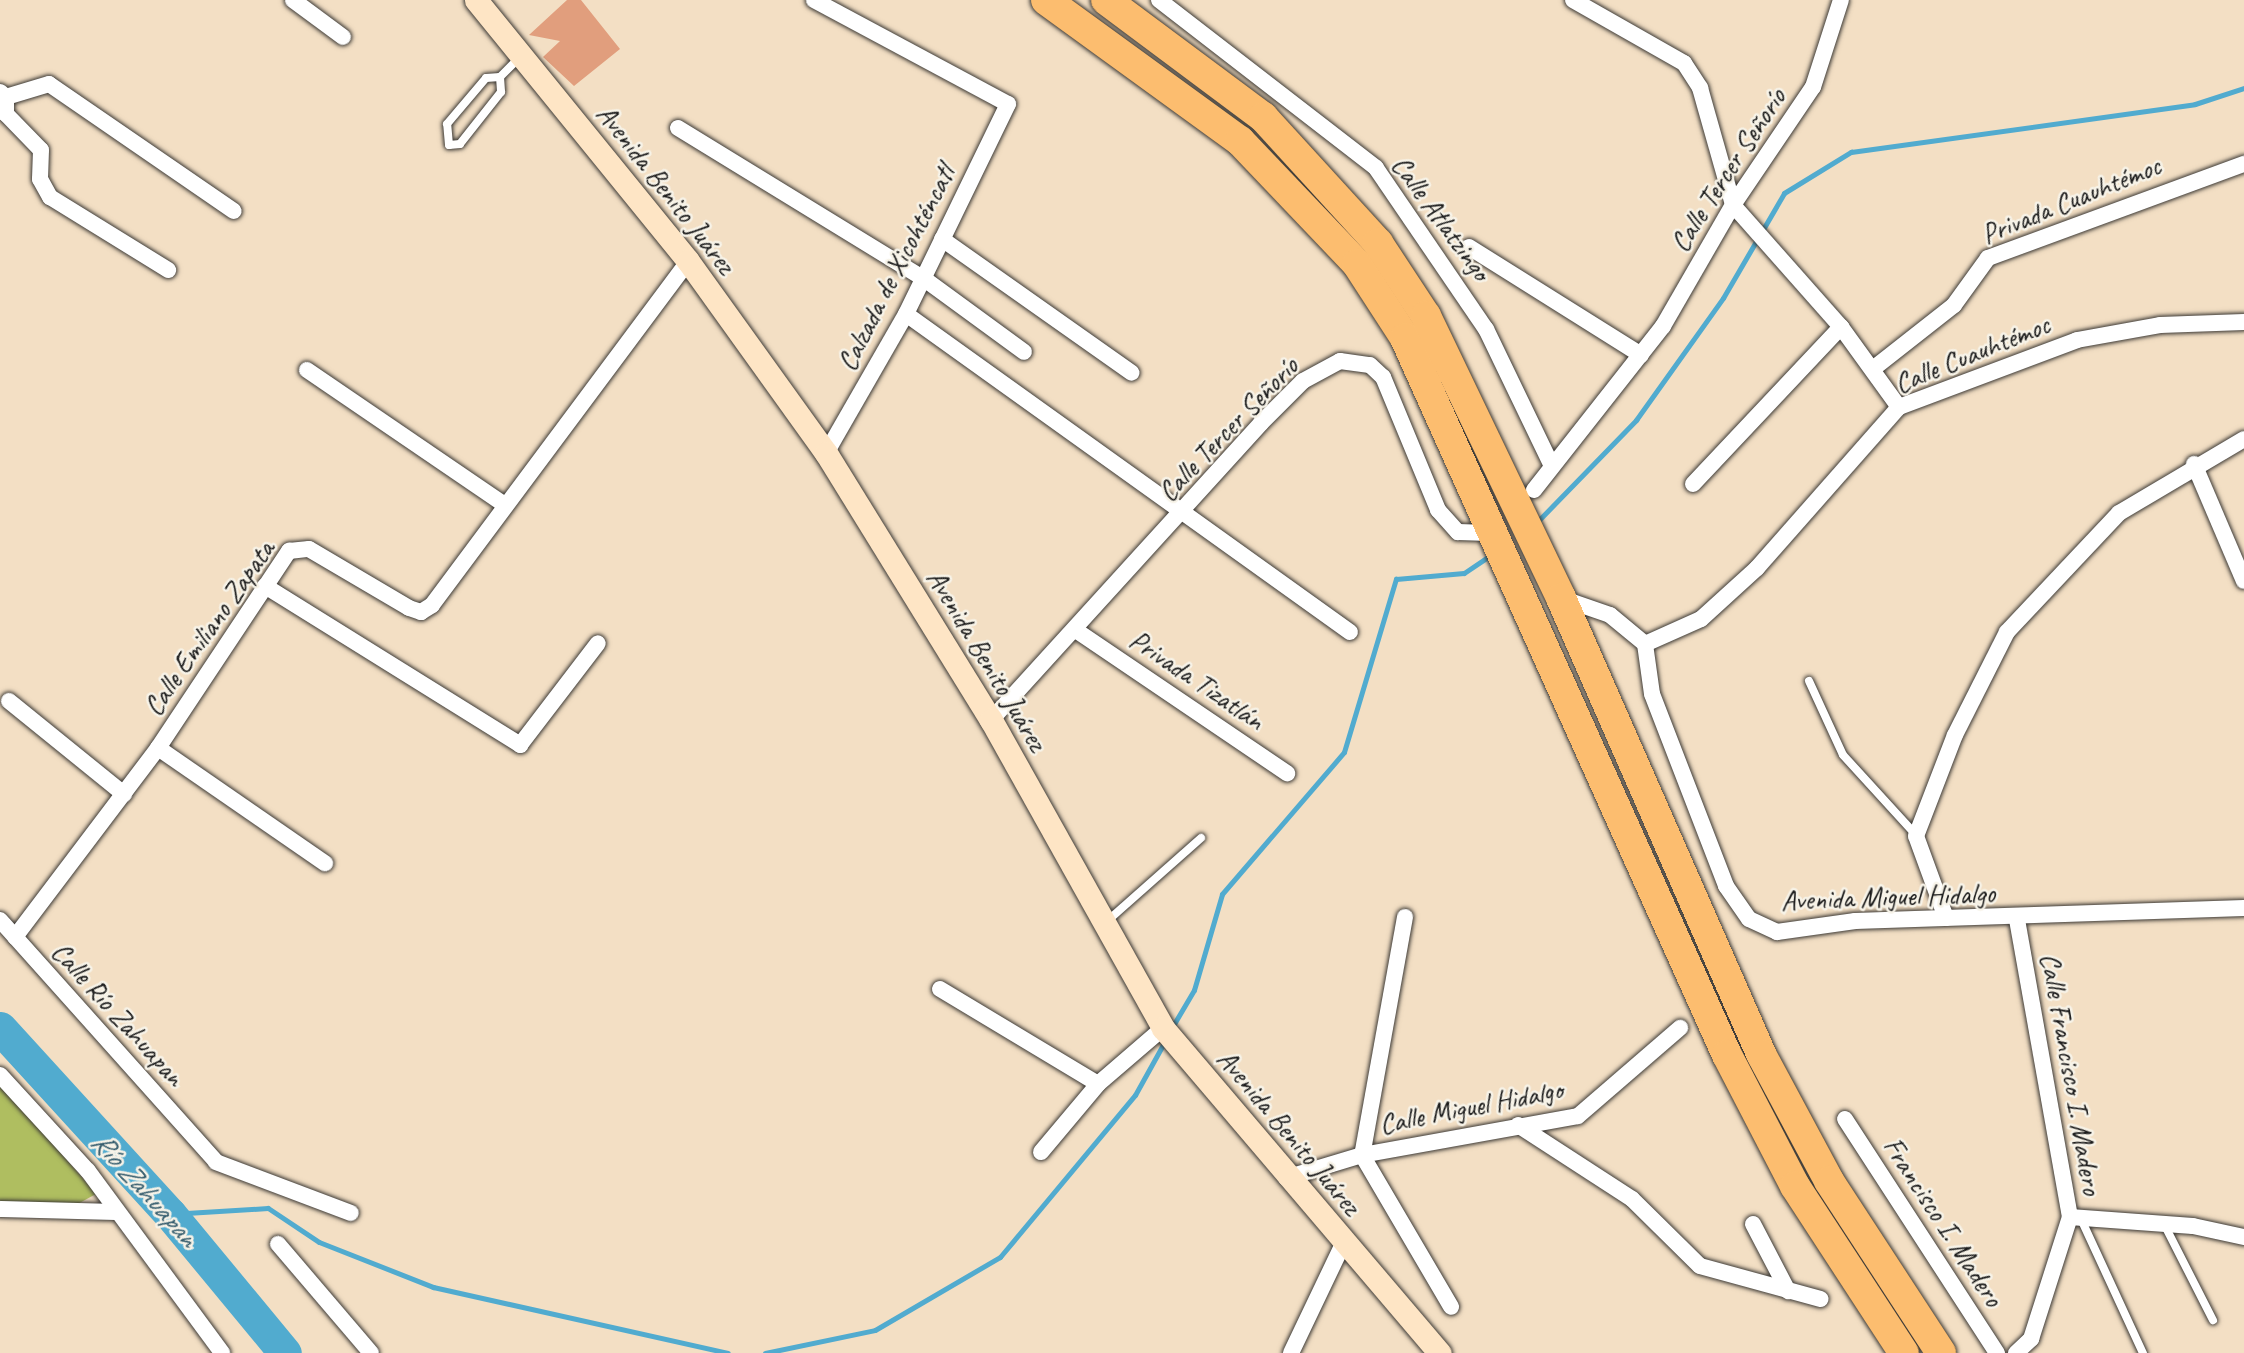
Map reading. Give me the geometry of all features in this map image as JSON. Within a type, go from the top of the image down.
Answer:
[{"type":"highway","points":[[1046,0],[1240,141],[1357,264],[1405,338],[1727,1055],[1795,1186],[1904,1353]]},
{"type":"highway","points":[[1106,0],[1263,117],[1378,243],[1448,353],[1561,598],[1761,1054],[1829,1181],[1941,1353]]},
{"type":"main road","name":"Avenida Benito Juárez","points":[[476,0],[688,261],[826,453],[991,720],[1163,1028],[1286,1178],[1440,1353]]},
{"type":"street","points":[[293,0],[344,37]]},
{"type":"street","name":"Calzada de Xicohténcatl","points":[[814,0],[1009,104],[906,314],[826,453]]},
{"type":"street","name":"Calle Atlatzingo","points":[[1159,0],[1376,168],[1486,329],[1552,466]]},
{"type":"street","points":[[1573,0],[1684,63],[1700,88],[1732,205],[1841,327],[1874,368],[1899,407]]},
{"type":"street","name":"Calle Tercer Señorío","points":[[1534,490],[1641,355],[1732,205],[1813,87],[1841,0]]},
{"type":"street","points":[[168,270],[50,197],[40,179],[41,150],[6,114],[3,95],[49,84],[234,211]]},
{"type":"street","points":[[678,128],[923,278],[1024,352]]},
{"type":"street","name":"Privada Cuauhtémoc","points":[[1874,368],[1954,305],[1988,258],[2244,164]]},
{"type":"street","points":[[942,239],[1132,373]]},
{"type":"street","points":[[1469,247],[1641,355]]},
{"type":"street","name":"Calle Emiliano Zapata","points":[[15,937],[158,748],[265,586],[299,546],[421,612],[688,261]]},
{"type":"street","points":[[906,314],[1185,511],[1350,632]]},
{"type":"street","name":"Calle Cuauhtémoc","points":[[1646,644],[1701,619],[1757,568],[1899,407],[2077,341],[2160,325],[2244,322]]},
{"type":"street","points":[[1693,484],[1841,327]]},
{"type":"street","name":"Calle Tercer Señorío","points":[[991,720],[1076,631],[1303,381],[1340,361],[1356,360],[1382,377],[1447,523],[1458,532],[1481,533]]},
{"type":"street","points":[[307,370],[505,505]]},
{"type":"street","points":[[1946,918],[1916,835],[1955,735],[2007,632],[2119,513],[2193,464],[2244,439]]},
{"type":"street","points":[[2193,464],[2244,581]]},
{"type":"street","points":[[265,586],[520,745],[598,643]]},
{"type":"street","points":[[1561,598],[1610,615],[1646,644]]},
{"type":"street","name":"Privada Tizatlán","points":[[1076,631],[1287,773]]},
{"type":"street","name":"Avenida Miguel Hidalgo","points":[[1646,644],[1646,676],[1677,767],[1726,886],[1749,919],[1777,932],[1946,918],[2017,918],[2244,908]]},
{"type":"street","points":[[9,701],[124,794]]},
{"type":"street","points":[[158,748],[325,863]]},
{"type":"street","points":[[1405,917],[1362,1154],[1451,1307]]},
{"type":"street","name":"Calle Francisco I. Madero","points":[[2016,1353],[2031,1339],[2076,1218],[2017,918]]},
{"type":"street","name":"Calle Río Zahuapan","points":[[0,920],[216,1162],[351,1213]]},
{"type":"street","points":[[940,989],[1098,1084]]},
{"type":"street","points":[[1041,1152],[1098,1084],[1163,1028]]},
{"type":"street","name":"Calle Miguel Hidalgo","points":[[1286,1178],[1362,1154],[1578,1116],[1680,1028]]},
{"type":"street","points":[[0,1075],[88,1171],[222,1353]]},
{"type":"street","name":"Francisco I. Madero","points":[[1845,1119],[1997,1353]]},
{"type":"street","points":[[1518,1125],[1632,1199],[1700,1266],[1821,1299]]},
{"type":"street","points":[[0,1209],[117,1212]]},
{"type":"street","points":[[2076,1218],[2164,1224],[2244,1237]]},
{"type":"street","points":[[1753,1224],[1788,1291]]},
{"type":"street","points":[[1290,1353],[1343,1242]]},
{"type":"street","points":[[278,1244],[371,1353]]},
{"type":"lane","points":[[500,77],[501,92],[460,144],[449,145],[447,124],[485,78],[500,77],[523,55]]},
{"type":"lane","points":[[1809,681],[1843,755],[1916,835]]},
{"type":"lane","points":[[1106,922],[1201,838]]},
{"type":"lane","points":[[2076,1218],[2143,1353]]},
{"type":"lane","points":[[2164,1224],[2213,1320]]},
{"type":"green space","points":[[0,1083],[96,1194],[72,1207],[0,1202]]},
{"type":"building","points":[[567,0],[581,0],[620,49],[574,86],[543,57],[560,41],[529,35]]},
{"type":"waterway","points":[[1536,523],[1636,420],[1723,298],[1784,193],[1851,152],[2195,104],[2244,88]]},
{"type":"waterway","points":[[1171,1029],[1194,990],[1222,894],[1344,752],[1396,579],[1464,573],[1491,555]]},
{"type":"waterway","name":"Río Zahuapan","points":[[0,1028],[170,1214],[285,1353]]},
{"type":"waterway","points":[[765,1353],[875,1330],[1000,1257],[1135,1095],[1165,1041]]},
{"type":"waterway","points":[[170,1214],[268,1208],[319,1242],[433,1287],[728,1353]]}]
